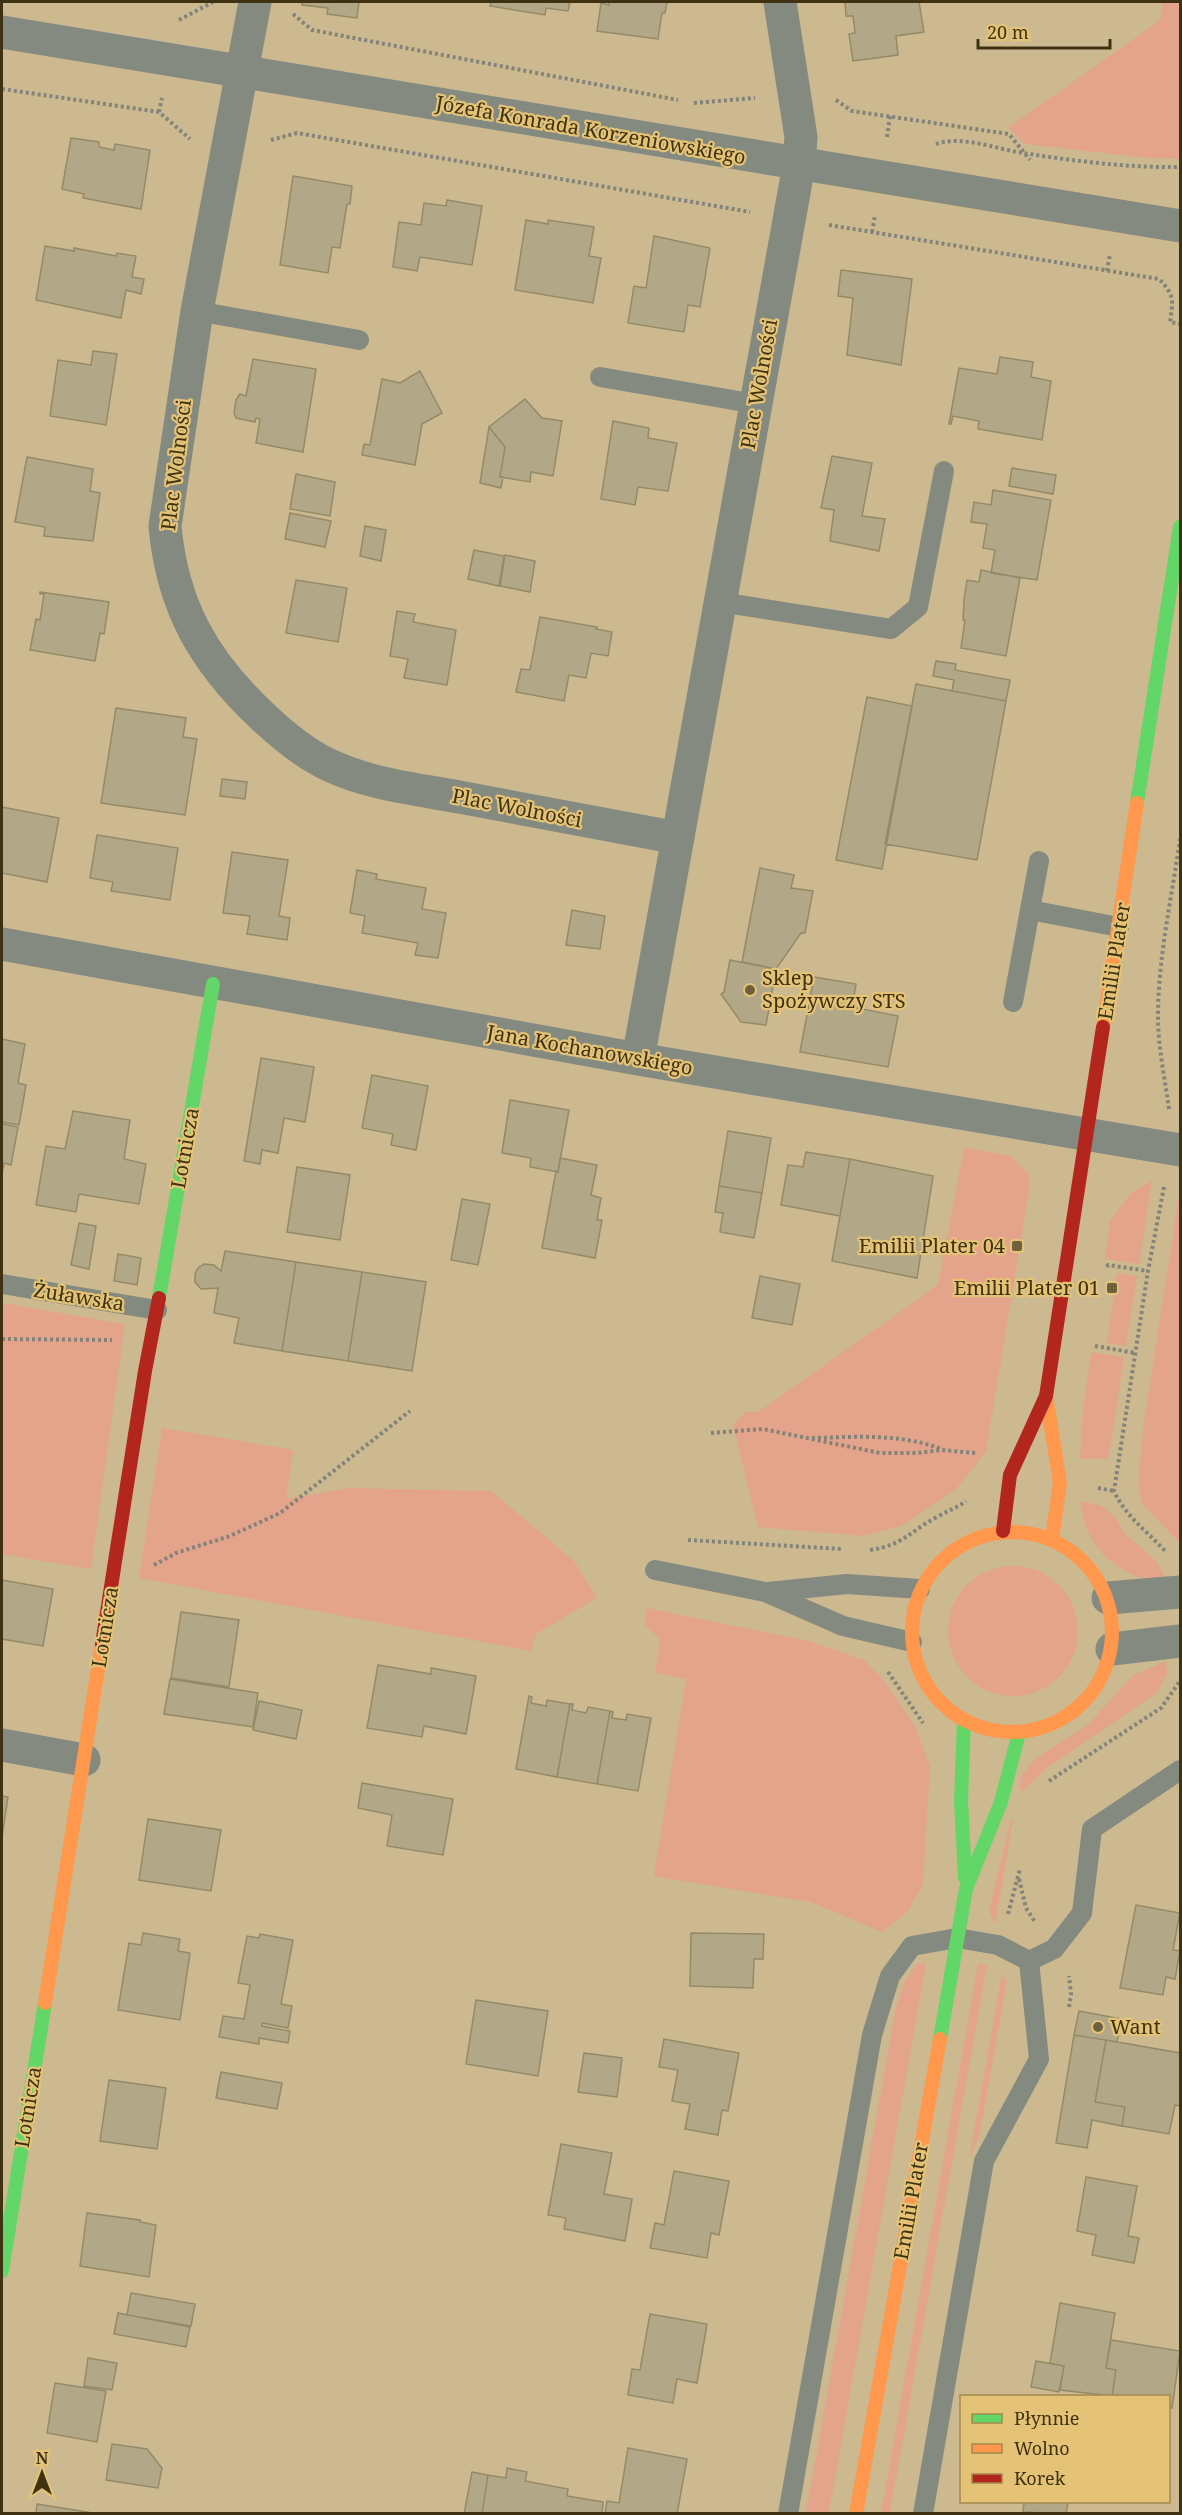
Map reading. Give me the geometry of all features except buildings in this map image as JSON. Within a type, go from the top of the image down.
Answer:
[{"type":"street","name":"Plac Wolności","points":[[255,2],[197,311],[166,516],[168,559],[174,585],[189,621],[206,652],[235,690],[293,743],[326,764],[378,782],[678,837]]},
{"type":"street","name":"Plac Wolności","points":[[638,1059],[799,165],[801,137],[780,2]]},
{"type":"street","name":"Józefa Konrada Korzeniowskiego","points":[[2,32],[1180,226]]},
{"type":"street","name":"Emilii Plater","points":[[1003,1531],[1010,1474],[1046,1396],[1180,527]]},
{"type":"street","name":"Jana Kochanowskiego","points":[[2,944],[213,984],[638,1059],[1175,1149]]},
{"type":"street","name":"Lotnicza","points":[[2,2271],[145,1371],[153,1340],[213,984]]},
{"type":"street","name":"Emilii Plater","points":[[1046,1396],[1060,1483],[1052,1539]]},
{"type":"street","points":[[1003,1531],[1028,1532],[1052,1539],[1076,1553],[1095,1572],[1108,1598],[1113,1623],[1112,1649],[1101,1681],[1080,1707],[1052,1725],[1019,1733],[991,1731],[964,1721],[939,1701],[920,1673],[912,1642],[913,1615],[920,1589],[935,1567],[954,1550],[977,1537],[1003,1531]]},
{"type":"street","points":[[1108,1598],[1180,1592]]},
{"type":"street","points":[[1112,1649],[1180,1641]]},
{"type":"street","name":"Emilii Plater","points":[[964,1721],[961,1801],[966,1889]]},
{"type":"street","name":"Emilii Plater","points":[[856,2514],[966,1889],[1001,1802],[1019,1733]]},
{"type":"street","points":[[2,1745],[84,1760]]},
{"type":"lane","points":[[197,311],[359,340]]},
{"type":"lane","points":[[600,377],[756,404]]},
{"type":"lane","points":[[720,602],[891,629],[918,607],[944,471]]},
{"type":"lane","points":[[1013,1002],[1039,861]]},
{"type":"lane","points":[[1030,910],[1119,927]]},
{"type":"lane","name":"Żuławska","points":[[2,1284],[157,1310]]},
{"type":"lane","points":[[655,1570],[765,1592],[843,1626],[912,1642]]},
{"type":"lane","points":[[765,1592],[847,1584],[920,1589]]},
{"type":"lane","points":[[1029,1961],[1054,1949],[1082,1913],[1092,1829],[1180,1770]]},
{"type":"lane","points":[[788,2514],[872,2035],[890,1976],[912,1946],[957,1938],[998,1945],[1029,1961]]},
{"type":"lane","points":[[924,2514],[984,2161],[1039,2059],[1029,1961]]},
{"type":"path","points":[[289,10],[312,30],[696,103],[741,101],[819,88],[852,111],[1009,134]]},
{"type":"path","points":[[2,89],[159,112],[198,146]]},
{"type":"path","points":[[267,143],[274,138],[297,133],[789,219],[1159,279],[1169,290],[1173,300],[1170,322],[1180,324]]},
{"type":"path","points":[[907,182],[920,156],[938,143],[965,142],[1036,155],[1152,167],[1180,167]]},
{"type":"path","points":[[1171,1560],[1161,1546],[1139,1528],[1114,1491],[1149,1271],[1175,1149],[1161,1045],[1159,1002],[1180,838]]},
{"type":"path","points":[[1106,1276],[1108,1265],[1149,1271]]},
{"type":"path","points":[[1096,1335],[1095,1347],[1135,1353]]},
{"type":"path","points":[[2,1339],[153,1340]]},
{"type":"path","points":[[108,1608],[142,1571],[176,1553],[230,1536],[280,1513],[410,1411]]},
{"type":"path","points":[[711,1433],[763,1429],[880,1453],[917,1453],[941,1449]]},
{"type":"path","points":[[805,1438],[887,1437],[923,1442],[941,1449],[978,1453],[985,1458]]},
{"type":"path","points":[[867,1550],[896,1545],[936,1517],[959,1507],[971,1497],[984,1470],[1010,1474]]},
{"type":"path","points":[[1060,1483],[1114,1491]]},
{"type":"path","points":[[678,1539],[850,1549]]},
{"type":"path","points":[[882,1662],[924,1725]]},
{"type":"path","points":[[1047,1782],[1161,1708],[1174,1693],[1180,1680]]},
{"type":"path","points":[[1019,1877],[1020,1867]]},
{"type":"shaded area","points":[[1163,2],[1180,2],[1180,159],[1148,158],[1025,144],[1008,128],[1159,21]]},
{"type":"shaded area","points":[[964,1147],[1011,1156],[1029,1174],[1029,1192],[986,1452],[956,1489],[901,1526],[863,1536],[758,1527],[733,1425],[745,1412],[758,1412],[938,1285]]},
{"type":"shaded area","points":[[1152,1181],[1139,1264],[1105,1259],[1110,1221],[1131,1193]]},
{"type":"shaded area","points":[[1180,1190],[1180,1543],[1142,1504],[1138,1483],[1144,1422]]},
{"type":"shaded area","points":[[1117,1273],[1137,1276],[1126,1346],[1107,1343]]},
{"type":"shaded area","points":[[2,1303],[125,1324],[91,1569],[2,1554]]},
{"type":"shaded area","points":[[1091,1352],[1124,1357],[1107,1459],[1080,1459],[1083,1408]]},
{"type":"shaded area","points":[[162,1428],[293,1450],[286,1499],[349,1488],[491,1491],[574,1561],[597,1598],[536,1634],[531,1651],[139,1578]]},
{"type":"shaded area","points":[[1080,1501],[1099,1505],[1116,1518],[1123,1532],[1157,1562],[1164,1575],[1163,1584],[1131,1574],[1106,1557],[1089,1533]]},
{"type":"shaded area","points":[[1013,1566],[1038,1571],[1059,1585],[1073,1606],[1078,1631],[1073,1656],[1059,1677],[1038,1691],[1013,1696],[988,1691],[967,1677],[953,1656],[948,1631],[953,1606],[967,1585],[988,1571]]},
{"type":"shaded area","points":[[647,1608],[809,1641],[864,1660],[881,1677],[915,1726],[930,1766],[923,1884],[908,1911],[882,1932],[811,1902],[654,1876],[686,1679],[655,1673],[660,1639],[645,1625]]},
{"type":"shaded area","points":[[1166,1661],[1167,1674],[1158,1692],[1047,1768],[1023,1791],[1019,1788],[1021,1777],[1034,1760],[1089,1724],[1132,1676]]},
{"type":"shaded area","points":[[1011,1819],[1013,1819],[995,1925],[989,1911]]},
{"type":"shaded area","points":[[918,1963],[926,1964],[829,2513],[806,2513],[896,2007],[904,1983]]},
{"type":"shaded area","points":[[978,1964],[987,1965],[890,2513],[881,2513]]},
{"type":"shaded area","points":[[1002,1974],[1007,1982],[979,2137],[969,2159]]},
{"type":"traffic: fast","points":[[1137,803],[1180,527]]},
{"type":"traffic: fast","points":[[159,1298],[213,984]]},
{"type":"traffic: fast","points":[[964,1721],[961,1801],[965,1878]]},
{"type":"traffic: fast","points":[[940,2039],[966,1889],[1001,1802],[1019,1733]]},
{"type":"traffic: fast","points":[[2,2271],[45,2003]]},
{"type":"traffic: slow","points":[[1103,1027],[1137,803]]},
{"type":"traffic: slow","points":[[1046,1396],[1060,1483],[1052,1539]]},
{"type":"traffic: slow","points":[[1022,1532],[1032,1533],[1059,1543],[1076,1554],[1090,1568],[1105,1594],[1111,1612],[1112,1632],[1111,1652],[1101,1679],[1090,1696],[1076,1710],[1059,1721],[1032,1731],[1002,1732],[992,1731],[965,1721],[948,1710],[934,1696],[923,1679],[913,1652],[912,1622],[913,1612],[923,1585],[934,1568],[948,1554],[965,1543],[992,1533],[1022,1532]]},
{"type":"traffic: slow","points":[[45,2003],[102,1644]]},
{"type":"traffic: slow","points":[[856,2514],[940,2039]]},
{"type":"traffic: jam","points":[[1003,1531],[1010,1475],[1046,1396],[1103,1027]]},
{"type":"traffic: jam","points":[[102,1644],[145,1371],[159,1298]]},
{"type":"place","name":"Sklep Spożywczy STS","points":[[750,990]]},
{"type":"place","name":"Emilii Plater 04","points":[[1017,1246]]},
{"type":"place","name":"Emilii Plater 01","points":[[1112,1288]]},
{"type":"place","name":"Want","points":[[1098,2027]]}]
